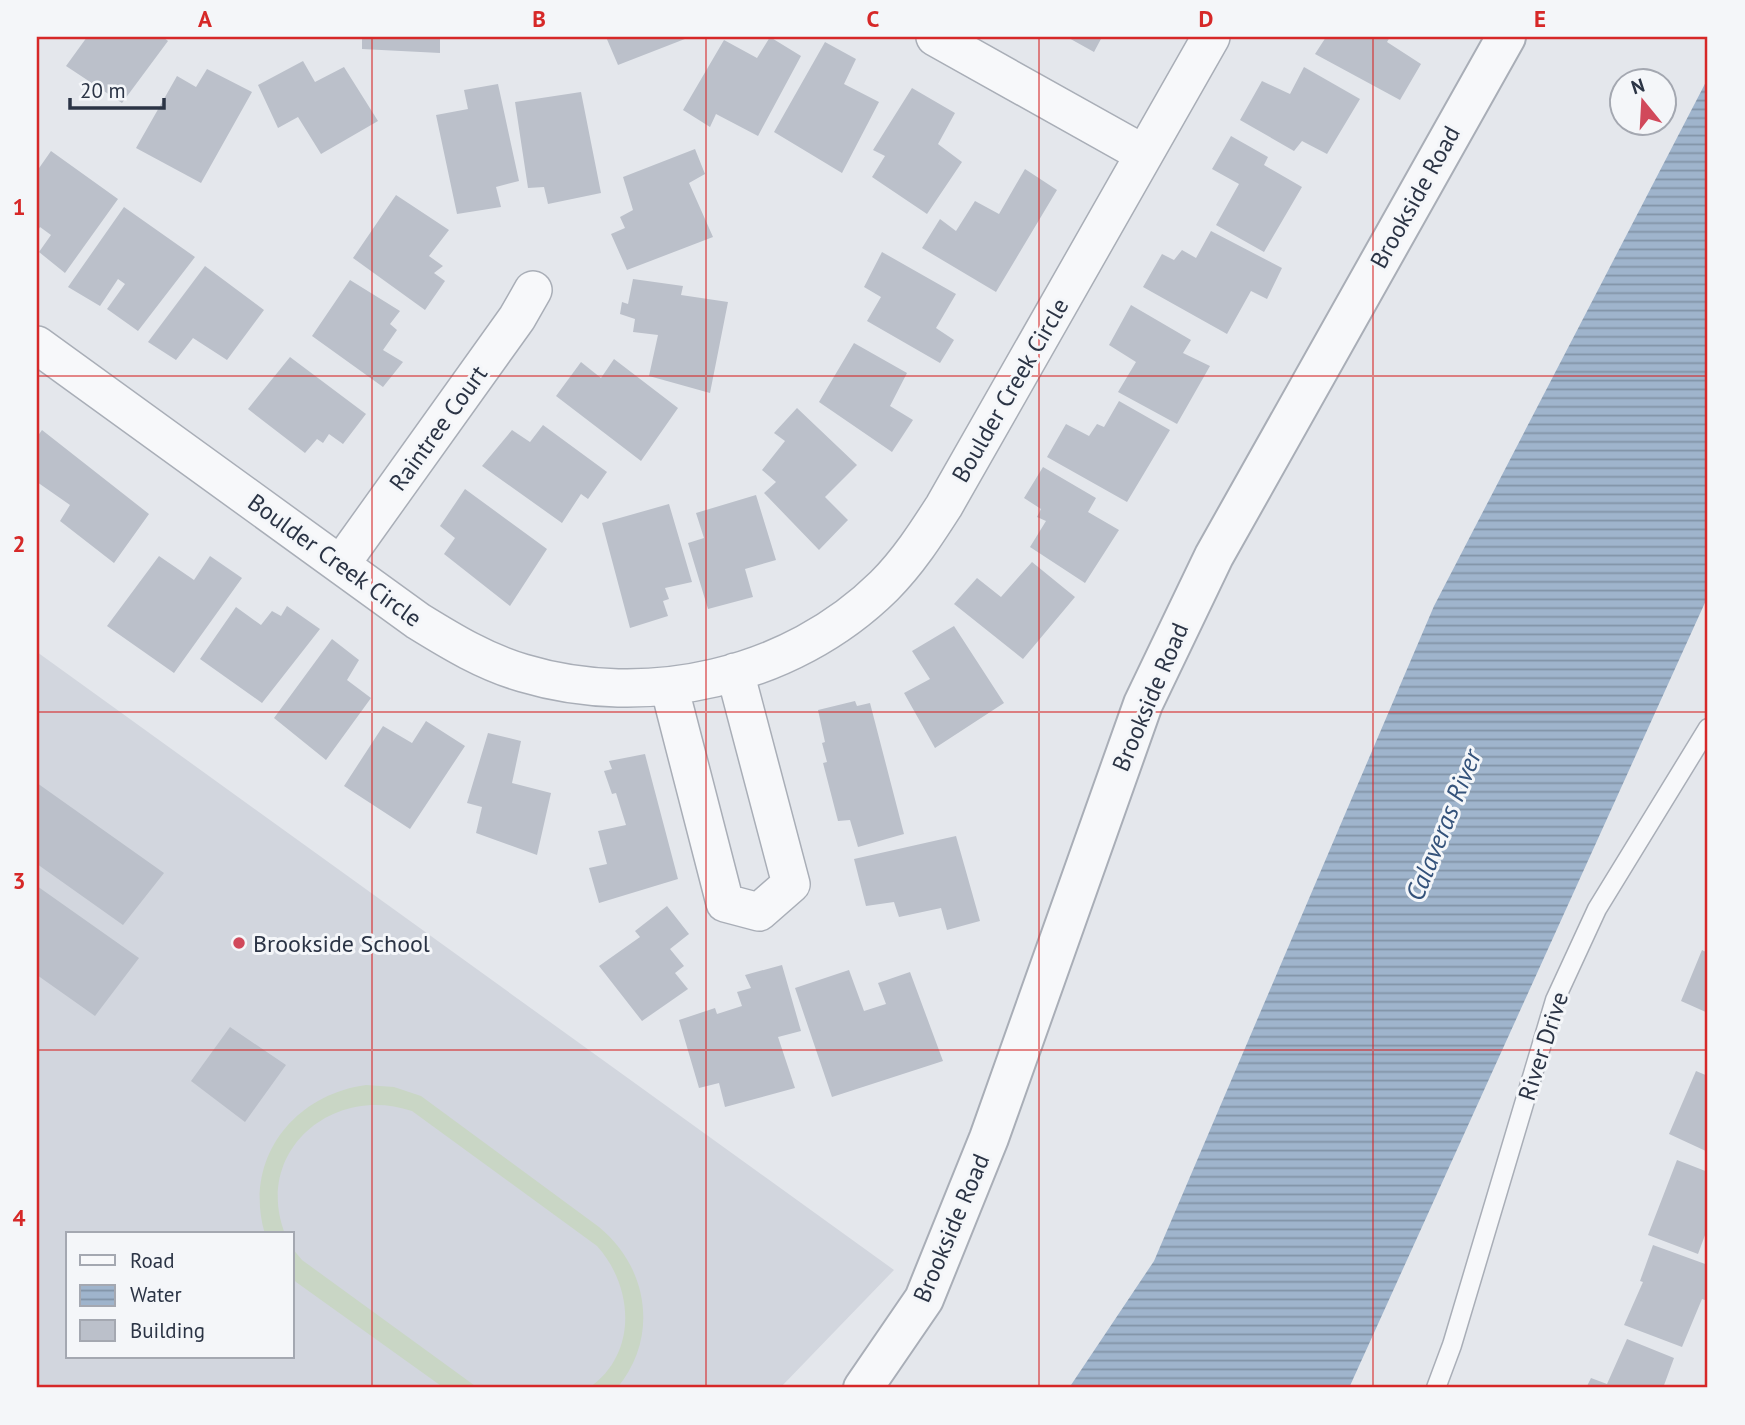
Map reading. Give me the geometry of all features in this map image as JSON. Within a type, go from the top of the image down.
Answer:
[{"type":"street","points":[[935,37],[1144,154]]},
{"type":"street","name":"Boulder Creek Circle","points":[[37,345],[456,644],[521,673],[559,683],[621,690],[668,686],[735,672],[815,640],[860,607],[911,556],[944,506],[1211,37]]},
{"type":"street","name":"Brookside Road","points":[[863,1388],[924,1299],[989,1138],[1143,704],[1179,625],[1214,556],[1506,37]]},
{"type":"street","name":"Raintree Court","points":[[341,564],[517,318],[533,290]]},
{"type":"street","points":[[668,686],[725,902],[759,912],[792,884],[735,672]]},
{"type":"lane","name":"River Drive","points":[[1436,1388],[1452,1345],[1555,1000],[1597,909],[1708,728]]},
{"type":"shaded area","name":"Brookside School","points":[[37,652],[894,1270],[780,1388],[37,1388]]},
{"type":"green space","points":[[366,1085],[394,1087],[421,1096],[599,1227],[616,1244],[629,1262],[638,1283],[643,1326],[639,1348],[617,1388],[589,1388],[605,1374],[623,1339],[624,1300],[609,1262],[597,1246],[412,1111],[383,1105],[354,1107],[329,1116],[307,1131],[290,1151],[280,1176],[278,1204],[285,1232],[265,1232],[260,1207],[261,1181],[268,1157],[279,1136],[296,1117],[316,1102],[340,1091]]},
{"type":"green space","points":[[294,1250],[302,1260],[478,1388],[444,1388],[296,1282]]},
{"type":"water","name":"Calaveras River","points":[[1708,78],[1708,596],[1349,1388],[1069,1388],[1154,1261],[1434,606]]},
{"type":"building","points":[[87,37],[163,37],[168,41],[122,103],[66,66]]},
{"type":"building","points":[[362,37],[440,37],[440,53],[362,49]]},
{"type":"building","points":[[606,37],[690,37],[618,65]]},
{"type":"building","points":[[770,37],[801,56],[758,136],[716,114],[710,127],[683,110],[724,40],[757,58]]},
{"type":"building","points":[[1067,37],[1102,37],[1094,52]]},
{"type":"building","points":[[1326,37],[1390,37],[1387,42],[1421,64],[1400,100],[1315,54]]},
{"type":"building","points":[[825,42],[856,59],[844,84],[879,102],[842,173],[774,132]]},
{"type":"building","points":[[303,61],[315,82],[344,67],[378,121],[321,154],[298,117],[278,128],[258,85]]},
{"type":"building","points":[[1304,67],[1360,99],[1327,154],[1302,141],[1294,151],[1240,120],[1262,81],[1290,94]]},
{"type":"building","points":[[207,69],[252,92],[201,183],[136,148],[177,76],[196,87]]},
{"type":"building","points":[[498,84],[519,181],[496,187],[501,207],[457,214],[436,115],[468,109],[464,90]]},
{"type":"building","points":[[912,88],[955,113],[938,144],[962,162],[927,214],[872,177],[885,156],[873,150]]},
{"type":"building","points":[[581,92],[601,193],[548,204],[544,187],[528,188],[515,102]]},
{"type":"building","points":[[1231,136],[1268,157],[1264,165],[1302,187],[1264,252],[1216,225],[1239,184],[1212,169]]},
{"type":"building","points":[[695,149],[705,174],[689,183],[713,237],[627,270],[611,234],[625,228],[620,217],[633,210],[623,177]]},
{"type":"building","points":[[51,151],[118,199],[65,273],[39,252],[51,235],[40,227],[37,232],[37,171]]},
{"type":"building","points":[[1025,169],[1057,190],[996,292],[922,248],[940,219],[956,231],[975,201],[999,214]]},
{"type":"building","points":[[396,195],[449,230],[429,256],[443,266],[434,273],[445,281],[425,310],[353,258]]},
{"type":"building","points":[[124,207],[195,257],[138,331],[107,309],[125,284],[118,279],[100,306],[68,287]]},
{"type":"building","points":[[1211,231],[1282,268],[1267,299],[1251,291],[1227,334],[1143,287],[1162,254],[1174,260],[1182,250],[1196,258]]},
{"type":"building","points":[[882,252],[956,294],[936,328],[954,340],[940,363],[867,321],[881,297],[864,287]]},
{"type":"building","points":[[205,266],[264,310],[227,360],[193,338],[176,360],[148,342]]},
{"type":"building","points":[[633,279],[683,286],[681,295],[728,302],[710,393],[649,376],[658,335],[633,332],[635,319],[620,314],[622,302],[628,304]]},
{"type":"building","points":[[350,280],[400,311],[390,324],[397,330],[383,350],[403,362],[383,387],[312,336]]},
{"type":"building","points":[[1131,305],[1191,340],[1183,353],[1210,366],[1177,424],[1118,392],[1136,362],[1109,345]]},
{"type":"building","points":[[854,343],[907,373],[890,406],[913,420],[892,452],[819,402]]},
{"type":"building","points":[[290,357],[366,414],[343,444],[329,434],[323,443],[317,439],[305,453],[248,409]]},
{"type":"building","points":[[614,359],[678,408],[641,461],[556,396],[581,362],[601,378]]},
{"type":"building","points":[[1119,401],[1170,430],[1127,502],[1047,457],[1066,424],[1089,436],[1097,424],[1104,427]]},
{"type":"building","points":[[797,408],[857,465],[825,497],[848,520],[819,550],[764,493],[776,482],[762,470],[785,441],[774,433]]},
{"type":"building","points":[[543,425],[607,472],[588,499],[581,494],[562,523],[482,466],[512,430],[530,442]]},
{"type":"building","points":[[42,430],[149,514],[114,563],[60,521],[70,505],[37,482],[37,437]]},
{"type":"building","points":[[1043,467],[1096,498],[1088,512],[1119,530],[1085,583],[1030,547],[1046,521],[1037,517],[1041,509],[1024,498]]},
{"type":"building","points":[[465,489],[547,549],[510,606],[444,554],[455,538],[440,526]]},
{"type":"building","points":[[756,495],[776,560],[745,569],[753,597],[708,609],[688,543],[704,538],[696,513]]},
{"type":"building","points":[[669,504],[692,582],[665,588],[669,599],[663,601],[668,616],[630,628],[602,523]]},
{"type":"building","points":[[159,556],[194,580],[210,556],[242,578],[174,673],[107,626]]},
{"type":"building","points":[[1032,562],[1075,597],[1023,659],[954,604],[977,578],[1001,597]]},
{"type":"building","points":[[287,606],[320,629],[262,703],[200,659],[236,607],[261,625],[272,611],[281,616]]},
{"type":"building","points":[[954,626],[1004,703],[935,748],[904,693],[930,679],[912,651]]},
{"type":"building","points":[[332,639],[359,660],[347,680],[371,698],[326,760],[274,718]]},
{"type":"building","points":[[855,701],[857,706],[870,703],[904,834],[858,847],[850,820],[838,821],[823,763],[827,762],[818,710]]},
{"type":"building","points":[[426,721],[465,746],[410,829],[344,786],[383,726],[412,743]]},
{"type":"building","points":[[488,733],[521,741],[512,783],[551,793],[537,855],[476,833],[482,807],[467,803]]},
{"type":"building","points":[[645,754],[678,879],[599,903],[589,868],[607,864],[598,831],[626,825],[616,793],[612,794],[604,771],[612,769],[609,761]]},
{"type":"building","points":[[37,783],[164,873],[123,925],[37,864]]},
{"type":"building","points":[[956,836],[980,921],[947,930],[941,908],[899,917],[894,902],[866,906],[854,859]]},
{"type":"building","points":[[37,886],[139,958],[95,1016],[37,975]]},
{"type":"building","points":[[667,906],[689,934],[670,949],[684,966],[675,973],[688,989],[642,1021],[599,966],[640,937],[635,931]]},
{"type":"building","points":[[1702,950],[1708,953],[1708,1013],[1681,1001]]},
{"type":"building","points":[[782,965],[801,1031],[778,1037],[795,1088],[725,1107],[719,1083],[699,1088],[679,1020],[715,1008],[717,1014],[742,1006],[737,992],[751,988],[745,975]]},
{"type":"building","points":[[849,970],[864,1011],[886,1004],[878,983],[910,972],[943,1061],[832,1097],[795,988]]},
{"type":"building","points":[[230,1027],[286,1065],[245,1122],[191,1081]]},
{"type":"building","points":[[1696,1071],[1708,1076],[1708,1152],[1669,1134]]},
{"type":"building","points":[[1677,1160],[1708,1172],[1708,1227],[1698,1254],[1648,1235]]},
{"type":"building","points":[[1653,1245],[1708,1265],[1708,1301],[1702,1299],[1682,1347],[1624,1325],[1643,1282],[1640,1281]]},
{"type":"building","points":[[1627,1339],[1674,1358],[1663,1388],[1586,1388],[1591,1378],[1607,1384]]},
{"type":"place","name":"Brookside School","points":[[239,943]]}]
